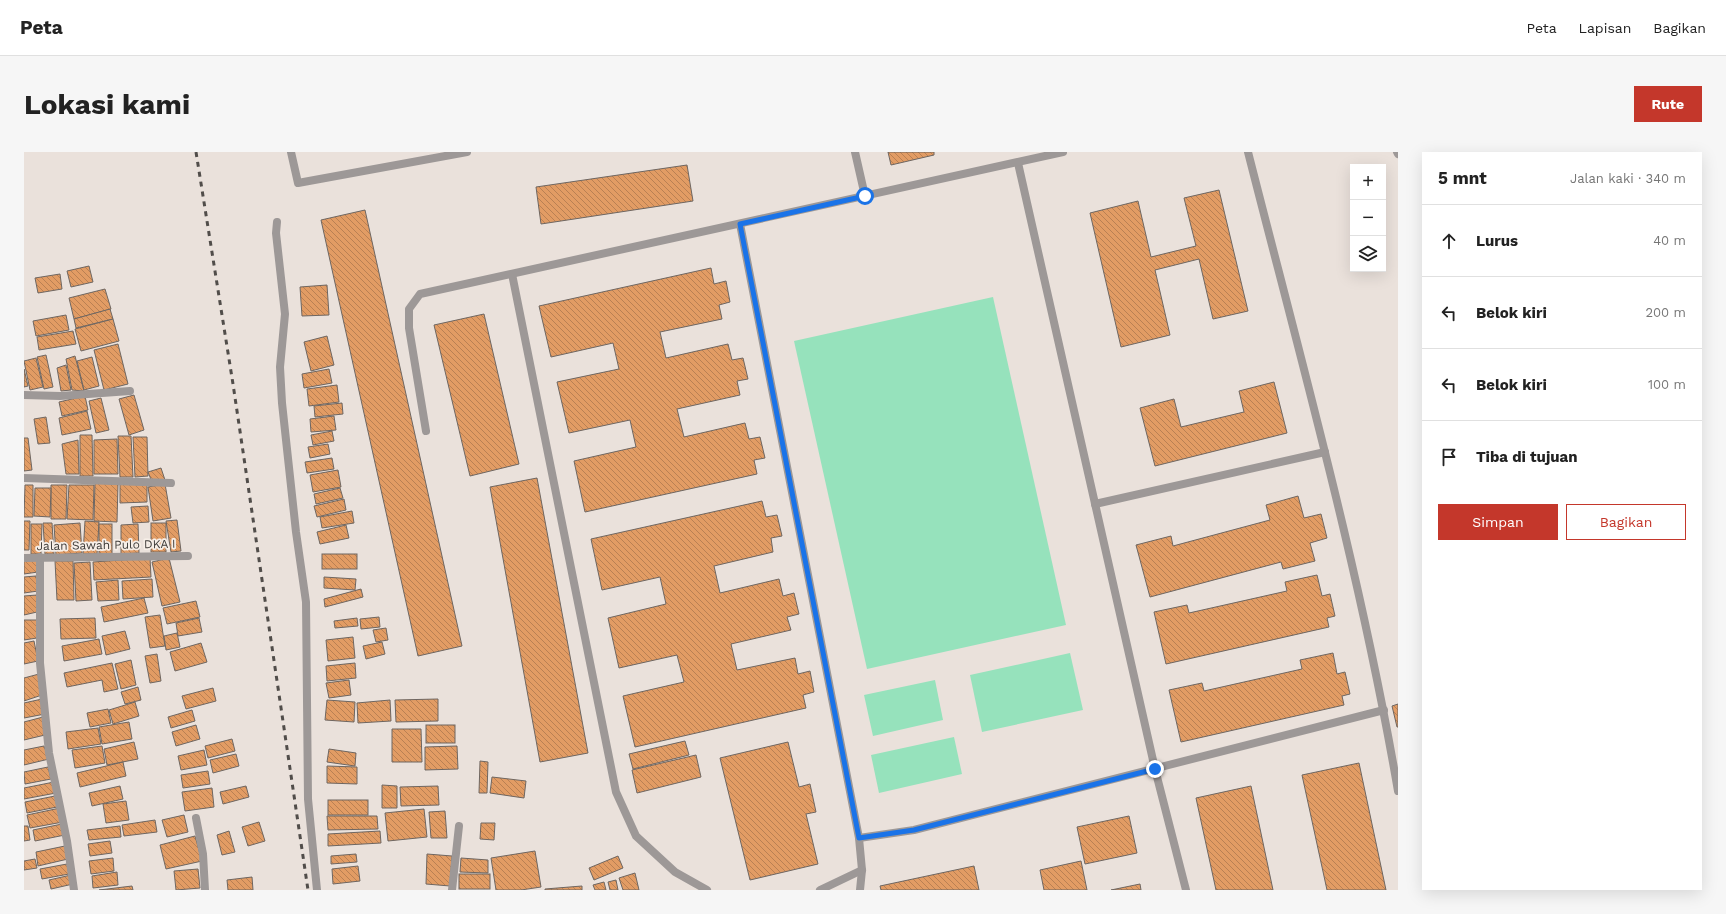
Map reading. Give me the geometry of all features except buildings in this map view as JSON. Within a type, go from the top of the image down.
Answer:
[{"type":"street","points":[[291,152],[298,183],[467,152]]},
{"type":"street","points":[[855,152],[865,196]]},
{"type":"street","points":[[426,431],[409,328],[409,309],[420,294],[1063,152]]},
{"type":"street","points":[[1248,152],[1325,452],[1384,710],[1398,791]]},
{"type":"street","points":[[1018,163],[1155,769],[1186,890]]},
{"type":"street","points":[[278,222],[276,232],[285,314],[280,367],[282,403],[296,532],[306,602],[308,799],[317,890]]},
{"type":"street","points":[[740,224],[859,838],[862,870],[860,890]]},
{"type":"street","points":[[512,274],[616,792],[636,836],[675,872],[707,890]]},
{"type":"street","points":[[24,395],[60,396],[130,391]]},
{"type":"street","points":[[1095,504],[1325,452]]},
{"type":"street","points":[[24,478],[171,483]]},
{"type":"street","name":"Jalan Sawah Pulo DKA I","points":[[24,558],[188,556]]},
{"type":"street","points":[[40,557],[40,663],[48,745],[67,841],[74,890]]},
{"type":"street","points":[[859,838],[914,830],[1384,710]]},
{"type":"street","points":[[196,818],[203,854],[205,890]]},
{"type":"street","points":[[452,890],[459,826]]},
{"type":"street","points":[[820,890],[862,870]]},
{"type":"green space","points":[[993,297],[1066,625],[867,669],[794,341]]},
{"type":"green space","points":[[1070,653],[1083,710],[982,732],[970,675]]},
{"type":"green space","points":[[935,680],[943,720],[873,736],[864,695]]},
{"type":"green space","points":[[954,737],[962,774],[879,793],[871,755]]},
{"type":"railway","points":[[196,152],[233,384],[308,890]]},
{"type":"route","points":[[865,196],[740,224],[859,838],[914,830],[1155,769]]}]
